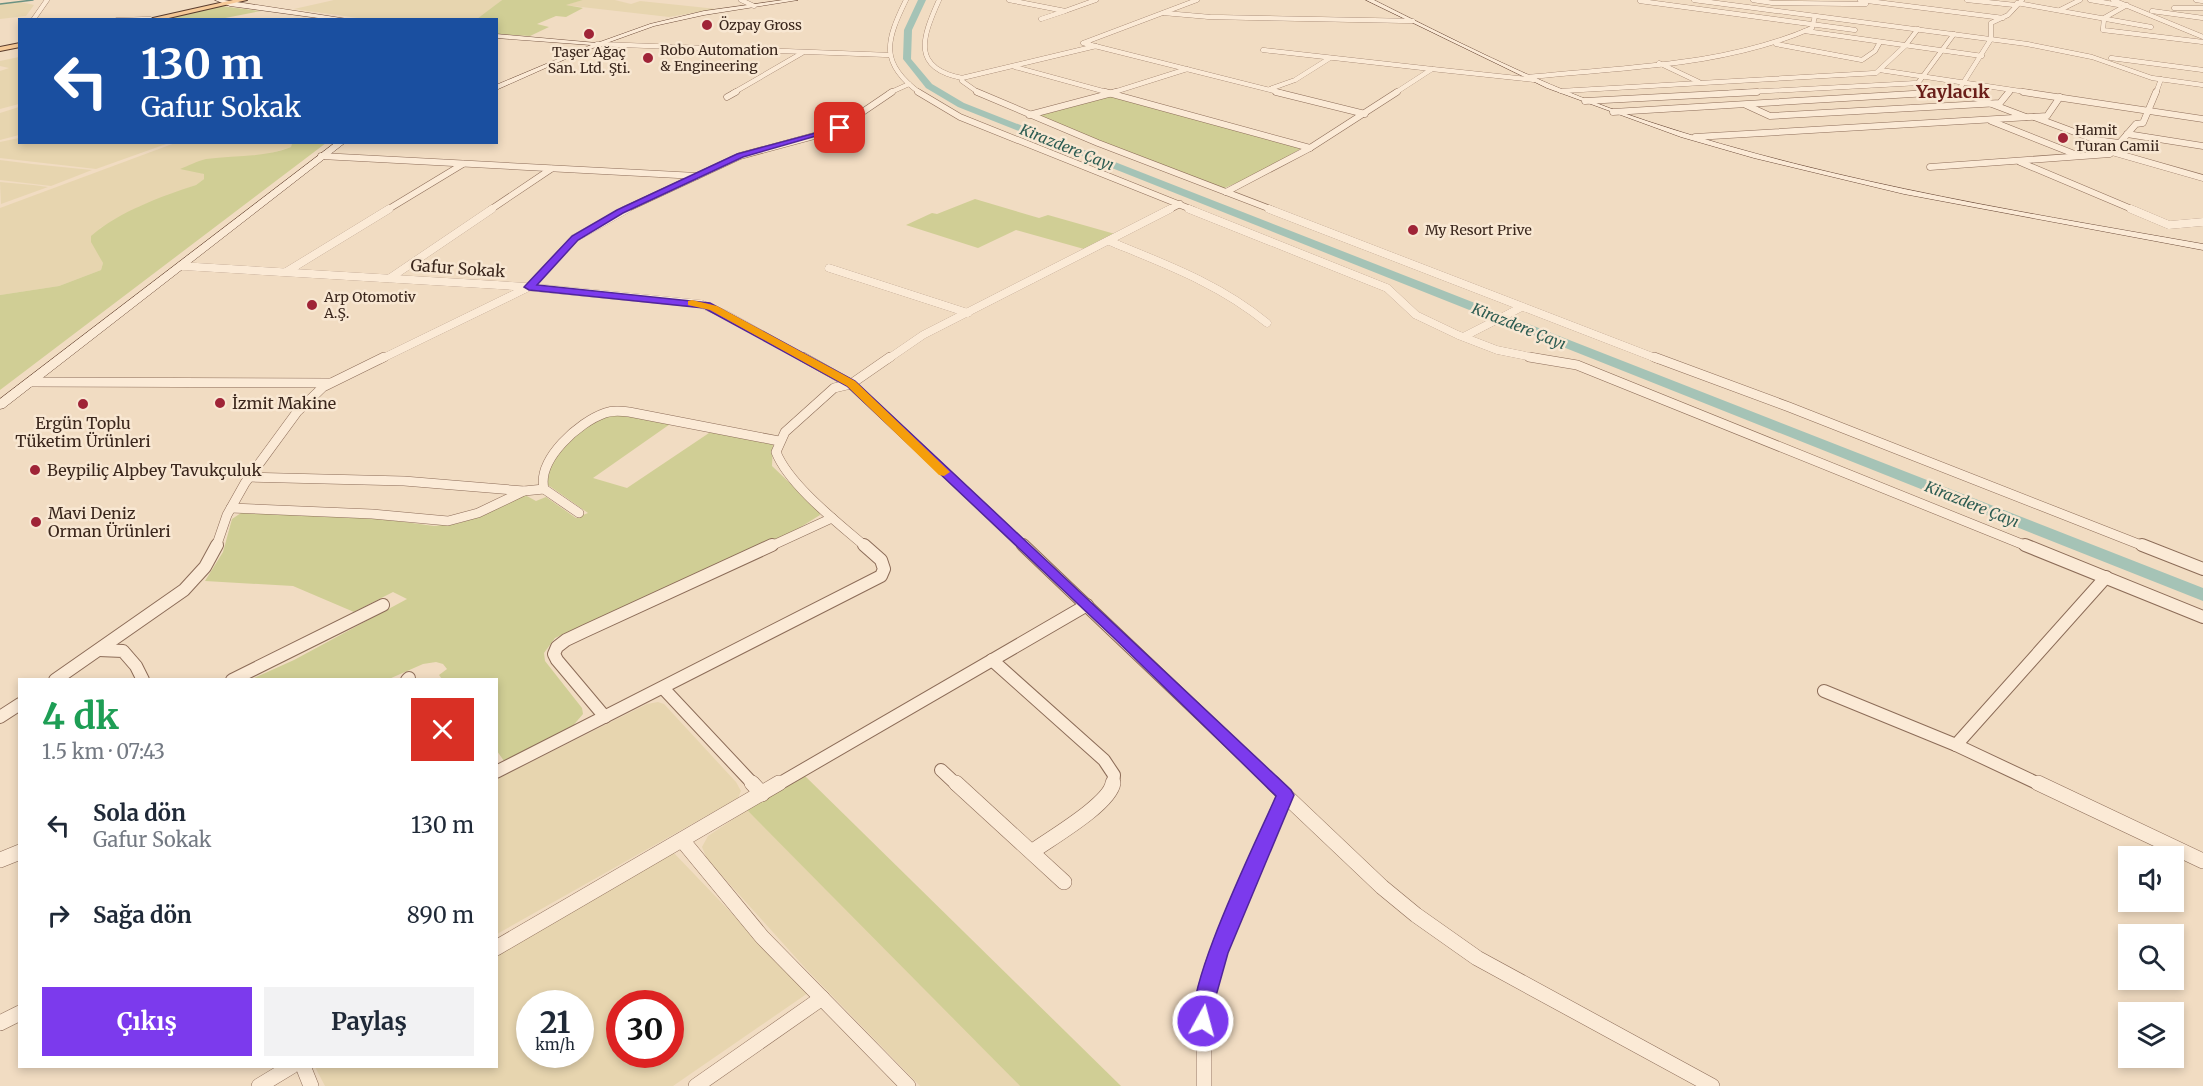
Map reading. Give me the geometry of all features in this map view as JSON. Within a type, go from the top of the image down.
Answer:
[{"type":"main road","points":[[575,42],[604,39],[672,18],[788,0]]},
{"type":"main road","points":[[498,86],[584,47],[671,20],[795,0]]},
{"type":"main road","points":[[1369,0],[1561,91],[1613,112],[1695,137],[1864,183],[2203,247]]},
{"type":"main road","points":[[205,8],[222,1],[241,2],[339,18]]},
{"type":"main road","points":[[153,18],[241,2]]},
{"type":"main road","points":[[498,36],[595,44]]},
{"type":"main road","points":[[498,86],[604,39]]},
{"type":"main road","points":[[575,42],[584,47]]},
{"type":"main road","points":[[0,49],[18,45]]},
{"type":"main road","points":[[0,399],[334,144]]},
{"type":"main road","points":[[0,405],[339,144]]},
{"type":"street","points":[[34,18],[47,0]]},
{"type":"street","points":[[741,0],[753,5]]},
{"type":"street","points":[[906,0],[892,32],[889,44],[890,55],[899,73],[909,84],[960,117],[1387,288],[1399,295],[1414,314],[1520,356],[1560,360],[1577,365],[2203,617]]},
{"type":"street","points":[[939,0],[924,41],[929,63],[941,74],[962,78],[1096,46]]},
{"type":"street","points":[[1009,0],[1065,11]]},
{"type":"street","points":[[1041,19],[1096,0]]},
{"type":"street","points":[[1197,0],[1083,43],[1365,114]]},
{"type":"street","points":[[1642,0],[1640,1],[1855,30]]},
{"type":"street","points":[[1694,0],[1991,39],[2084,55],[2203,70]]},
{"type":"street","points":[[1753,0],[1813,4],[1869,4],[1873,1]]},
{"type":"street","points":[[1791,0],[1820,4]]},
{"type":"street","points":[[1860,0],[2003,18]]},
{"type":"street","points":[[1967,0],[2018,3],[2151,27]]},
{"type":"street","points":[[2060,10],[2080,0]]},
{"type":"street","points":[[2090,0],[2203,18]]},
{"type":"street","points":[[2113,0],[2126,6]]},
{"type":"street","points":[[2196,0],[2203,1]]},
{"type":"street","points":[[1684,7],[1706,2]]},
{"type":"street","points":[[1958,91],[1991,39],[1991,23],[2008,15],[2018,3]]},
{"type":"street","points":[[1799,14],[1813,4]]},
{"type":"street","points":[[2104,18],[2126,6]]},
{"type":"street","points":[[2134,8],[2203,8]]},
{"type":"street","points":[[2134,8],[2203,37]]},
{"type":"street","points":[[1164,13],[1218,18],[1413,21]]},
{"type":"street","points":[[1263,50],[1532,78],[1728,56],[1775,44],[1812,28],[1815,16]]},
{"type":"street","points":[[2147,35],[2156,16]]},
{"type":"street","points":[[2104,18],[2103,30],[2203,42]]},
{"type":"street","points":[[1846,37],[1862,22]]},
{"type":"street","points":[[1561,91],[1876,73],[1905,46],[1918,29]]},
{"type":"street","points":[[1991,30],[2030,45]]},
{"type":"street","points":[[1805,31],[1982,56]]},
{"type":"street","points":[[1585,101],[1918,83],[1954,34]]},
{"type":"street","points":[[1775,44],[1862,60],[1875,51],[1880,42]]},
{"type":"street","points":[[595,44],[890,55]]},
{"type":"street","points":[[727,97],[802,53]]},
{"type":"street","points":[[2084,55],[2161,79],[2203,85]]},
{"type":"street","points":[[1270,89],[1295,80],[1330,58]]},
{"type":"street","points":[[1659,63],[1770,116],[1991,104],[2000,103],[2010,90]]},
{"type":"street","points":[[1015,67],[1310,148]]},
{"type":"street","points":[[1029,115],[1146,84],[1189,69]]},
{"type":"street","points":[[1226,192],[1310,148],[1432,69]]},
{"type":"street","points":[[1880,70],[2203,118]]},
{"type":"street","points":[[1821,77],[1906,114]]},
{"type":"street","points":[[962,78],[964,84],[981,95],[1029,115],[1520,308],[1789,407],[2203,569]]},
{"type":"street","points":[[2112,152],[2136,124],[2143,123],[2150,111],[2161,79]]},
{"type":"street","points":[[58,678],[184,590],[198,576],[214,552],[231,508],[249,477],[299,409],[313,394],[329,383],[529,287],[585,231],[620,212],[747,153],[840,128],[897,88],[909,84]]},
{"type":"street","points":[[1613,112],[1958,91],[2096,140],[2119,143]]},
{"type":"street","points":[[1695,137],[2047,116],[2060,97]]},
{"type":"street","points":[[1916,118],[1926,122]]},
{"type":"street","points":[[1986,119],[2080,156]]},
{"type":"street","points":[[2127,134],[2203,146]]},
{"type":"street","points":[[1930,167],[2112,152],[2203,178]]},
{"type":"street","points":[[321,156],[700,176]]},
{"type":"street","points":[[2017,161],[2169,225],[2203,222]]},
{"type":"street","points":[[286,273],[463,164]]},
{"type":"street","points":[[389,278],[551,169]]},
{"type":"street","points":[[498,771],[881,576],[884,569],[881,560],[832,518],[782,467],[776,456],[779,441],[785,432],[834,388],[851,384],[923,335],[1180,204]]},
{"type":"street","points":[[1109,241],[1224,292],[1255,312],[1267,323]]},
{"type":"street","name":"Gafur Sokak","points":[[181,266],[529,287],[707,305],[851,384],[1088,605],[1285,795],[1416,915],[1477,958],[1712,1086]]},
{"type":"street","points":[[829,268],[968,312]]},
{"type":"street","points":[[1467,335],[1520,308]]},
{"type":"street","points":[[30,382],[329,383]]},
{"type":"street","points":[[544,489],[541,474],[551,455],[591,421],[608,412],[629,412],[779,441]]},
{"type":"street","points":[[249,477],[404,482],[524,490],[544,489],[579,513]]},
{"type":"street","points":[[231,508],[372,514],[448,521],[478,513],[524,490]]},
{"type":"street","points":[[605,717],[556,660],[554,654],[557,647],[585,631],[832,518]]},
{"type":"street","points":[[1956,745],[2106,577]]},
{"type":"street","points":[[498,947],[1088,605]]},
{"type":"street","points":[[236,678],[383,606]]},
{"type":"street","points":[[96,650],[123,651],[136,666],[142,678]]},
{"type":"street","points":[[992,660],[1104,760],[1114,775],[1112,790],[1101,802],[1033,851]]},
{"type":"street","points":[[663,688],[762,794]]},
{"type":"street","points":[[1824,691],[1956,745],[2203,861]]},
{"type":"street","points":[[0,717],[18,705]]},
{"type":"street","points":[[941,770],[1033,851],[1064,882]]},
{"type":"street","points":[[1203,1086],[1204,1003],[1210,978],[1239,899],[1285,795]]},
{"type":"street","points":[[682,840],[714,881],[822,998],[908,1086]]},
{"type":"street","points":[[0,860],[18,853]]},
{"type":"street","points":[[696,1086],[822,998]]},
{"type":"street","points":[[0,1023],[18,1014]]},
{"type":"street","points":[[259,1086],[289,1068]]},
{"type":"street","points":[[304,1068],[311,1086]]},
{"type":"shaded area","points":[[334,0],[502,0],[480,18],[358,18],[294,9]]},
{"type":"shaded area","points":[[502,0],[583,0],[566,5],[583,8],[566,17],[556,16],[537,24],[549,27],[530,36],[498,34],[498,18],[478,18]]},
{"type":"shaded area","points":[[583,0],[615,0],[631,4],[640,1],[717,9],[669,17],[564,5]]},
{"type":"shaded area","points":[[21,2],[34,5],[26,16],[0,19],[0,4]]},
{"type":"shaded area","points":[[221,6],[261,11],[225,18],[169,18]]},
{"type":"shaded area","points":[[18,57],[18,104],[0,109],[0,71],[9,68],[0,66],[0,61]]},
{"type":"shaded area","points":[[1110,95],[1302,148],[1255,175],[1222,189],[1096,141],[1038,115]]},
{"type":"shaded area","points":[[18,107],[18,135],[0,140],[0,113]]},
{"type":"shaded area","points":[[18,138],[18,144],[166,144],[96,169],[0,158],[0,142]]},
{"type":"shaded area","points":[[172,144],[292,144],[291,147],[262,156],[204,160],[198,172],[205,174],[204,179],[196,185],[138,207],[100,228],[96,247],[103,263],[101,270],[59,286],[0,295],[0,208]]},
{"type":"shaded area","points":[[292,144],[325,144],[0,390],[0,295],[59,286],[101,270],[103,263],[91,242],[91,236],[127,212],[196,185],[204,179],[204,174],[180,169],[206,159],[249,156],[291,147]]},
{"type":"shaded area","points":[[0,160],[92,170],[51,186],[0,180]]},
{"type":"shaded area","points":[[0,182],[33,185],[48,187],[1,204]]},
{"type":"shaded area","points":[[975,199],[1039,218],[1048,215],[1115,234],[1084,249],[1016,230],[978,248],[906,225],[932,213],[937,214]]},
{"type":"shaded area","points":[[611,413],[673,422],[593,478],[627,488],[712,431],[773,444],[772,466],[819,511],[820,515],[796,530],[555,638],[544,653],[545,661],[582,708],[583,714],[571,728],[504,761],[498,752],[498,678],[441,678],[439,675],[447,669],[443,664],[436,662],[423,664],[391,678],[254,678],[294,660],[407,599],[393,592],[354,612],[293,586],[205,581],[223,552],[232,519],[241,513],[354,515],[434,526],[460,523],[525,495],[536,501],[546,497],[576,518],[588,513],[548,485],[545,475],[572,438]]},
{"type":"shaded area","points":[[658,702],[664,704],[736,782],[741,791],[738,798],[498,933],[498,778],[647,704]]},
{"type":"shaded area","points":[[805,776],[1121,1086],[1020,1086],[747,810]]},
{"type":"shaded area","points":[[747,810],[1020,1086],[920,1086],[807,970],[707,859],[702,847],[708,836]]},
{"type":"shaded area","points":[[673,852],[808,993],[673,1086],[325,1086],[316,1068],[498,1068],[498,955]]},
{"type":"waterway","points":[[0,4],[33,0]]},
{"type":"waterway","name":"Kirazdere Çayı","points":[[922,0],[908,30],[907,59],[929,86],[961,105],[2203,595]]},
{"type":"slow traffic","points":[[692,303],[713,308],[851,384],[944,472]]},
{"type":"place","name":"Özpay Gross","points":[[707,25]]},
{"type":"place","name":"Taşer Ağaç San. Ltd. Şti.","points":[[589,34]]},
{"type":"place","name":"Robo Automation & Engineering","points":[[648,58]]},
{"type":"place","name":"Hamit Turan Camii","points":[[2063,138]]},
{"type":"place","name":"My Resort Prive","points":[[1413,230]]},
{"type":"place","name":"Arp Otomotiv A.Ş.","points":[[312,305]]},
{"type":"place","name":"İzmit Makine","points":[[220,403]]},
{"type":"place","name":"Ergün Toplu Tüketim Ürünleri","points":[[83,404]]},
{"type":"place","name":"Beypiliç Alpbey Tavukçuluk","points":[[35,470]]},
{"type":"place","name":"Mavi Deniz Orman Ürünleri","points":[[36,522]]},
{"type":"district","name":"Yaylacık","points":[[1953,91]]},
{"type":"route","points":[[840,128],[740,156],[620,212],[575,238],[529,287],[707,305],[851,384],[921,452],[1057,576],[1285,795],[1218,953],[1204,1003],[1203,1021]]}]
